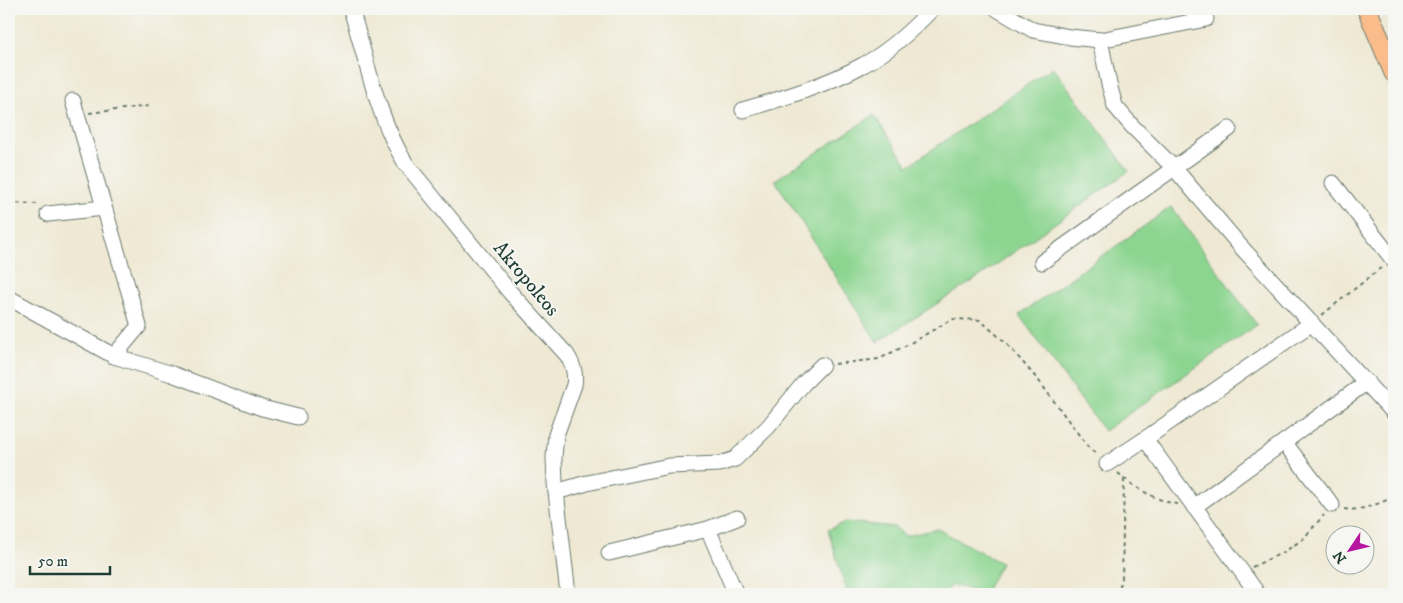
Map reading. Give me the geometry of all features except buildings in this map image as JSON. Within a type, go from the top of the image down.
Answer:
[{"type":"main road","points":[[1367,9],[1394,73]]},
{"type":"street","name":"Akropoleos","points":[[351,9],[381,112],[397,150],[418,181],[509,291],[572,362],[576,376],[556,435],[554,469],[568,594]]},
{"type":"street","points":[[743,110],[782,98],[864,65],[906,34],[932,9]]},
{"type":"street","points":[[997,9],[1033,30],[1100,40],[1206,19]]},
{"type":"street","points":[[1100,40],[1115,106],[1132,126],[1175,168],[1242,248],[1394,412]]},
{"type":"street","points":[[75,108],[139,326],[114,356]]},
{"type":"street","points":[[1042,262],[1230,129]]},
{"type":"street","points":[[1333,183],[1393,259]]},
{"type":"street","points":[[48,214],[104,208]]},
{"type":"street","points":[[9,298],[114,356],[172,374],[262,408],[298,417]]},
{"type":"street","points":[[1107,464],[1312,323]]},
{"type":"street","points":[[556,492],[669,466],[720,464],[735,458],[768,427],[804,384],[822,366]]},
{"type":"street","points":[[1194,507],[1367,382]]},
{"type":"street","points":[[1145,439],[1256,590]]},
{"type":"street","points":[[1284,442],[1332,506]]},
{"type":"street","points":[[609,553],[708,529],[737,518]]},
{"type":"street","points":[[708,529],[736,594]]},
{"type":"path","points":[[75,108],[149,106]]},
{"type":"path","points":[[9,203],[45,204],[48,214]]},
{"type":"path","points":[[1312,323],[1393,259]]},
{"type":"path","points":[[822,366],[879,359],[952,319],[980,320],[1006,343],[1039,381],[1088,447],[1124,479],[1164,502],[1194,507]]},
{"type":"path","points":[[1116,594],[1122,581],[1124,479]]},
{"type":"path","points":[[1242,572],[1284,552],[1303,539],[1332,506],[1353,510],[1381,503],[1394,496]]},
{"type":"green space","points":[[1053,67],[1129,171],[979,277],[877,342],[775,180],[874,115],[908,166]]},
{"type":"green space","points":[[1171,207],[1257,325],[1104,431],[1019,315]]},
{"type":"green space","points":[[846,522],[895,527],[905,536],[938,529],[1001,563],[985,593],[952,585],[943,594],[851,594],[847,592],[828,530]]}]
